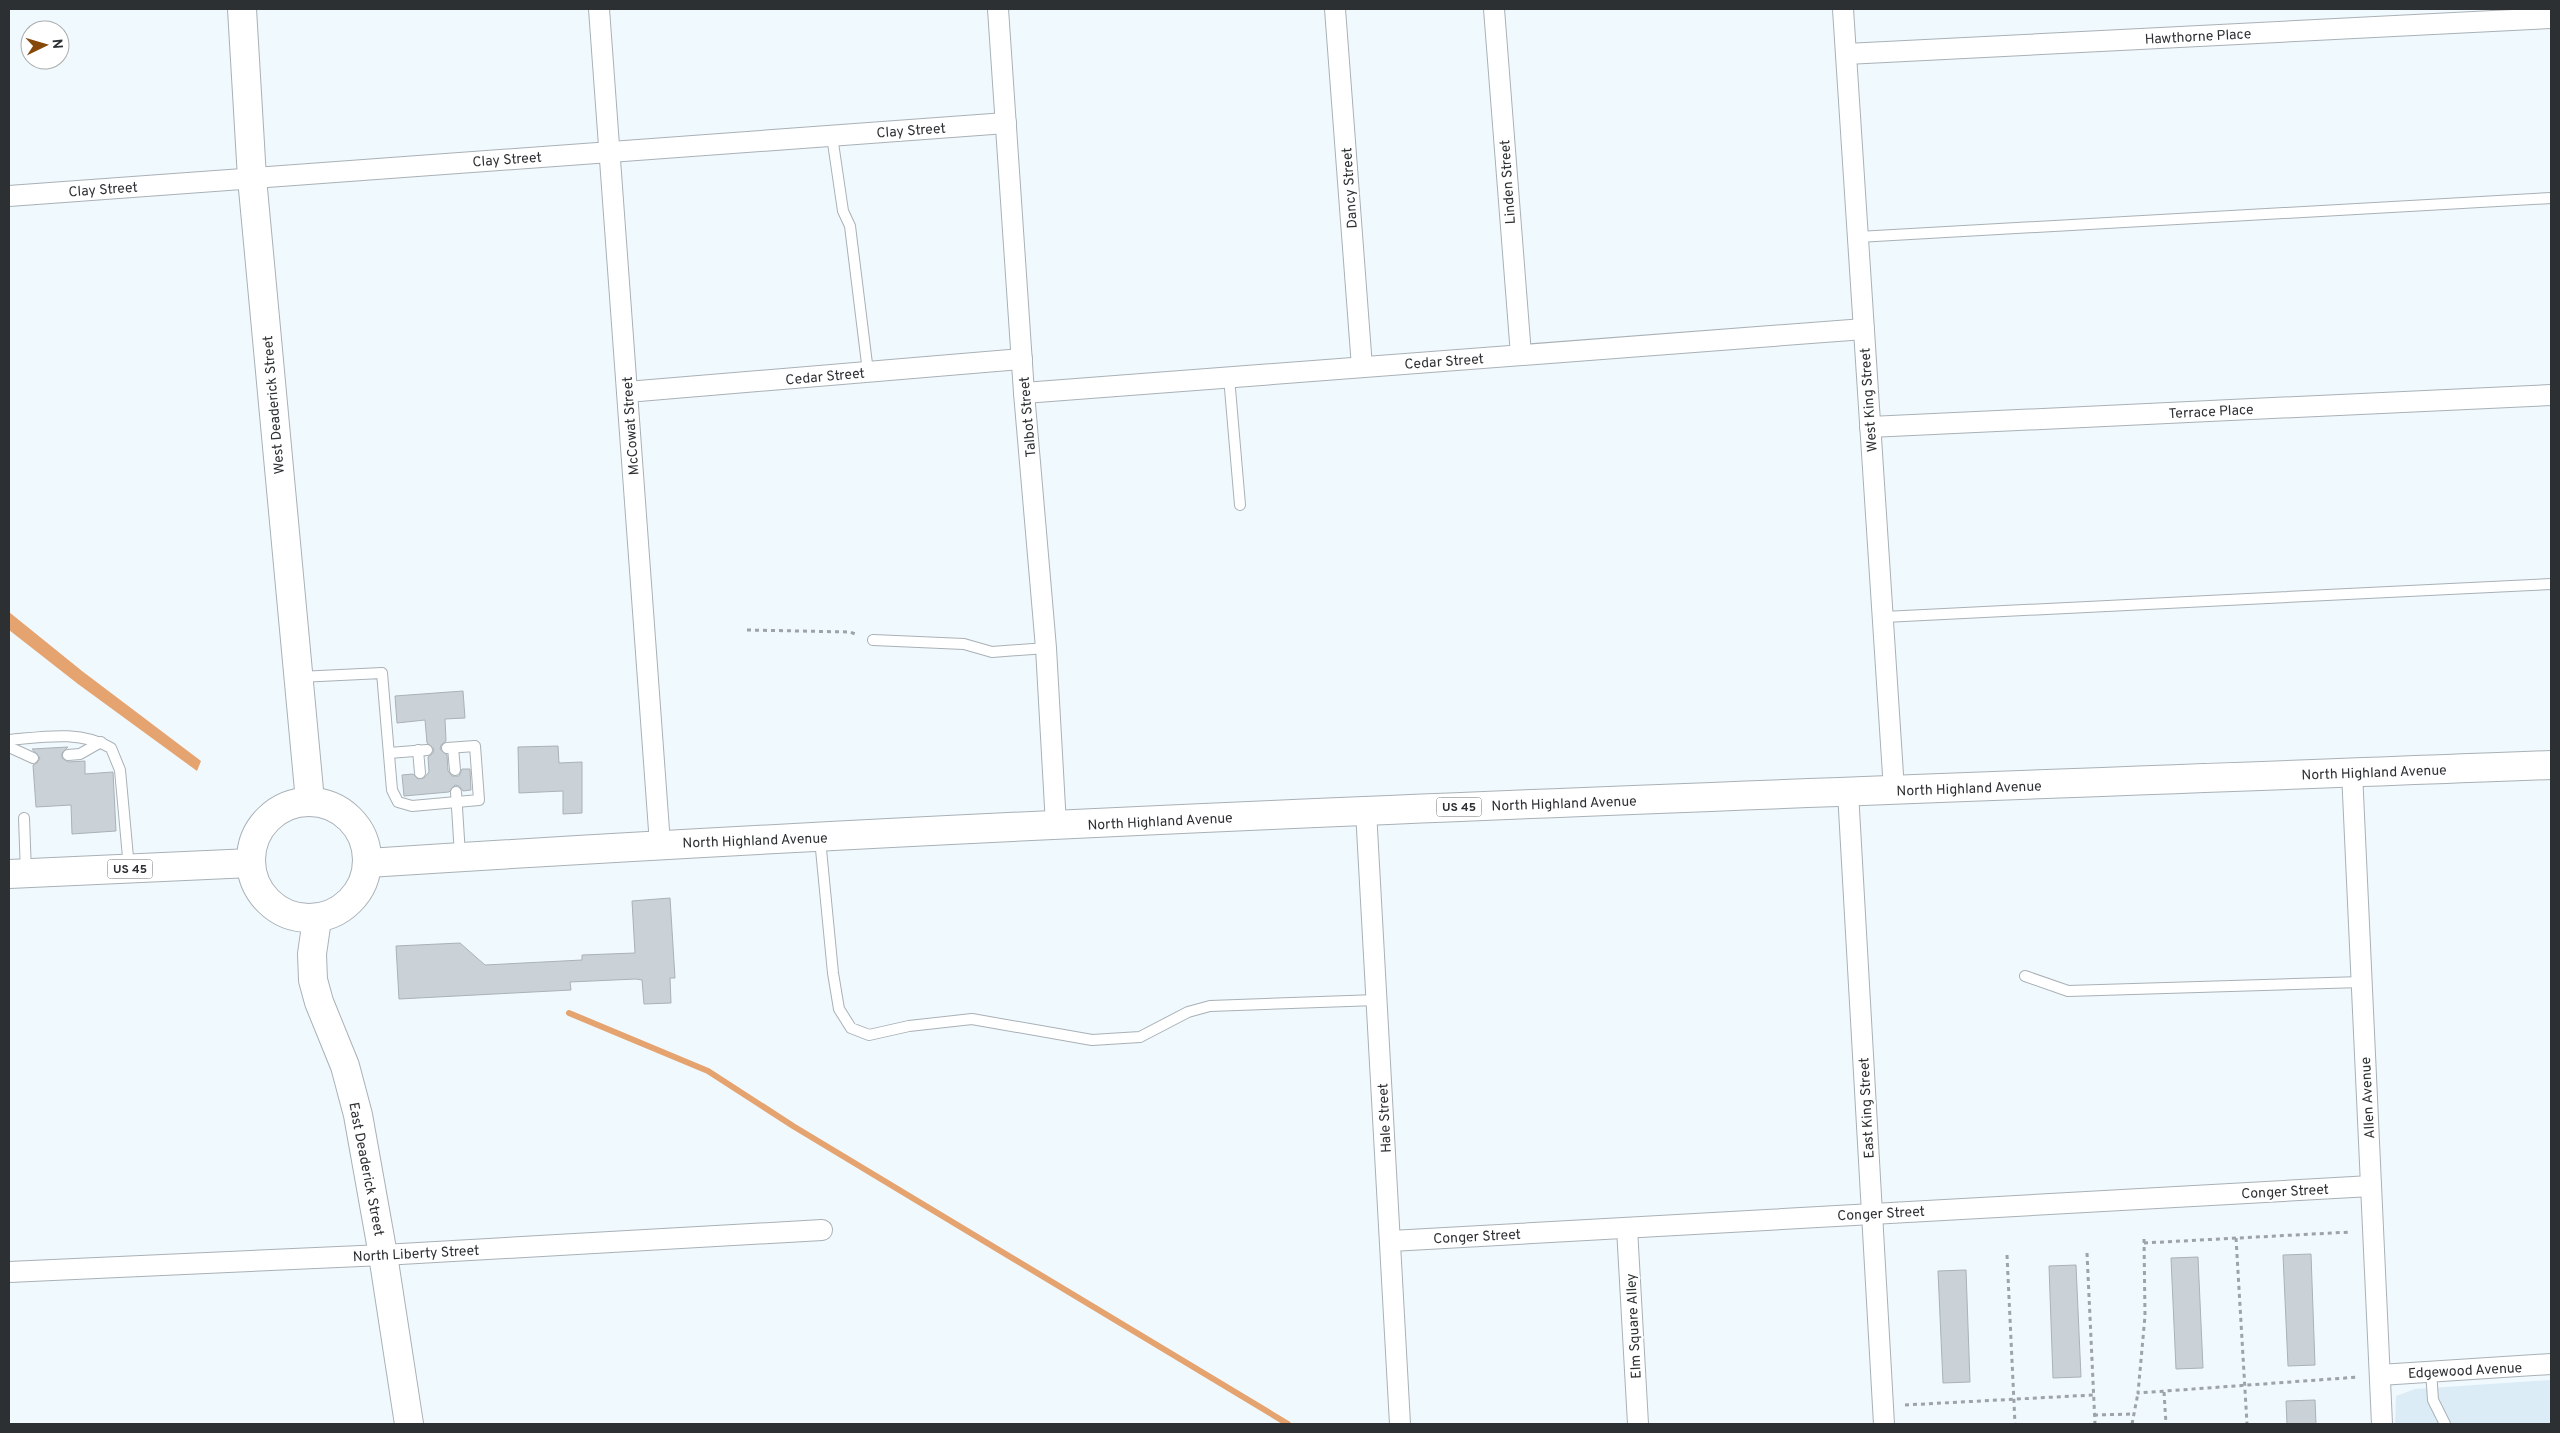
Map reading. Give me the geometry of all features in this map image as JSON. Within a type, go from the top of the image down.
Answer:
[{"type":"main road","name":"West Deaderick Street","points":[[242,9],[252,178],[310,801]]},
{"type":"main road","name":"North Highland Avenue","points":[[368,863],[660,844],[1366,811],[2551,765]]},
{"type":"main road","points":[[310,801],[328,804],[345,813],[358,827],[366,844],[368,863],[364,883],[353,900],[336,913],[317,919],[298,918],[280,911],[265,899],[255,882],[251,863],[253,844],[261,827],[274,813],[291,804],[310,801]]},
{"type":"main road","name":"US 45","points":[[18,874],[251,863]]},
{"type":"main road","name":"East Deaderick Street","points":[[317,919],[312,954],[313,980],[319,1002],[345,1066],[358,1115],[383,1256],[409,1424]]},
{"type":"street","name":"McCowat Street","points":[[599,9],[660,844]]},
{"type":"street","name":"Talbot Street","points":[[998,9],[1024,393],[1046,648],[1056,826]]},
{"type":"street","name":"Dancy Street","points":[[1336,9],[1362,367]]},
{"type":"street","name":"Linden Street","points":[[1494,9],[1521,355]]},
{"type":"street","name":"West King Street","points":[[1843,9],[1894,790]]},
{"type":"street","name":"Hawthorne Place","points":[[1846,54],[2551,18]]},
{"type":"street","name":"Clay Street","points":[[9,196],[1006,123]]},
{"type":"street","name":"Cedar Street","points":[[1024,393],[1864,329]]},
{"type":"street","name":"Cedar Street","points":[[627,392],[1022,359]]},
{"type":"street","name":"Terrace Place","points":[[1870,427],[2551,395]]},
{"type":"street","name":"Allen Avenue","points":[[2352,772],[2382,1424]]},
{"type":"street","name":"East King Street","points":[[1848,792],[1884,1424]]},
{"type":"street","name":"Hale Street","points":[[1366,811],[1400,1424]]},
{"type":"street","name":"Conger Street","points":[[1391,1241],[2371,1186]]},
{"type":"street","name":"Elm Square Alley","points":[[1627,1228],[1638,1424]]},
{"type":"street","name":"North Liberty Street","points":[[9,1272],[383,1256],[822,1230]]},
{"type":"street","name":"Edgewood Avenue","points":[[2380,1375],[2551,1364]]},
{"type":"lane","points":[[832,136],[843,211],[850,226],[868,372]]},
{"type":"lane","points":[[1858,237],[2551,198]]},
{"type":"lane","points":[[1229,377],[1240,505]]},
{"type":"lane","points":[[1884,616],[2551,584]]},
{"type":"lane","points":[[873,640],[964,644],[992,652],[1046,648]]},
{"type":"lane","points":[[298,678],[382,673],[392,790],[398,802],[412,806],[423,799],[457,797],[479,800],[475,746],[450,748],[454,770]]},
{"type":"lane","points":[[9,740],[74,736],[100,742],[111,748],[120,770],[129,869]]},
{"type":"lane","points":[[68,755],[80,754],[100,742]]},
{"type":"lane","points":[[9,747],[33,758]]},
{"type":"lane","points":[[389,753],[423,750],[420,773]]},
{"type":"lane","points":[[457,797],[460,857]]},
{"type":"lane","points":[[18,874],[24,818]]},
{"type":"lane","points":[[820,838],[833,973],[839,1009],[851,1028],[869,1035],[909,1026],[972,1019],[1092,1040],[1140,1037],[1188,1012],[1210,1006],[1377,1000]]},
{"type":"lane","points":[[2025,976],[2068,991],[2362,982]]},
{"type":"lane","points":[[2431,1371],[2433,1400],[2445,1424]]},
{"type":"path","points":[[747,630],[850,632],[873,640]]},
{"type":"path","points":[[2132,1424],[2138,1394],[2145,1316],[2144,1241],[2351,1232]]},
{"type":"path","points":[[2236,1238],[2247,1424]]},
{"type":"path","points":[[2087,1253],[2094,1424]]},
{"type":"path","points":[[2007,1255],[2015,1424]]},
{"type":"path","points":[[2138,1394],[2359,1377]]},
{"type":"path","points":[[2164,1392],[2166,1424]]},
{"type":"path","points":[[1905,1406],[2093,1395]]},
{"type":"path","points":[[2094,1415],[2134,1414]]},
{"type":"shaded area","points":[[9,612],[82,671],[201,761],[197,771],[78,684],[9,630]]},
{"type":"shaded area","points":[[2551,1380],[2551,1424],[2395,1424],[2396,1396],[2415,1389]]},
{"type":"building","points":[[463,691],[465,718],[445,719],[446,741],[441,745],[440,749],[447,755],[448,771],[452,776],[459,776],[462,769],[470,769],[471,790],[463,791],[459,786],[455,785],[449,792],[404,796],[402,775],[413,774],[418,779],[424,778],[429,772],[428,757],[433,753],[434,749],[427,743],[425,720],[397,723],[395,696]]},
{"type":"building","points":[[558,746],[559,763],[582,762],[582,813],[563,814],[563,791],[519,793],[518,747]]},
{"type":"building","points":[[68,747],[62,753],[62,758],[68,762],[85,761],[85,774],[113,772],[116,831],[72,834],[71,805],[36,807],[33,765],[40,758],[32,749]]},
{"type":"building","points":[[670,898],[675,978],[670,978],[671,1003],[644,1004],[642,980],[636,979],[570,982],[571,990],[399,999],[396,946],[460,943],[485,965],[582,960],[582,955],[635,953],[632,901]]},
{"type":"building","points":[[2311,1254],[2315,1365],[2288,1366],[2283,1255]]},
{"type":"building","points":[[2198,1257],[2203,1368],[2176,1369],[2171,1258]]},
{"type":"building","points":[[2076,1265],[2081,1377],[2053,1378],[2049,1266]]},
{"type":"building","points":[[1966,1270],[1970,1382],[1943,1383],[1938,1271]]},
{"type":"building","points":[[2315,1400],[2316,1424],[2287,1424],[2286,1401]]},
{"type":"waterway","points":[[569,1013],[708,1071],[793,1126],[1288,1424]]}]
